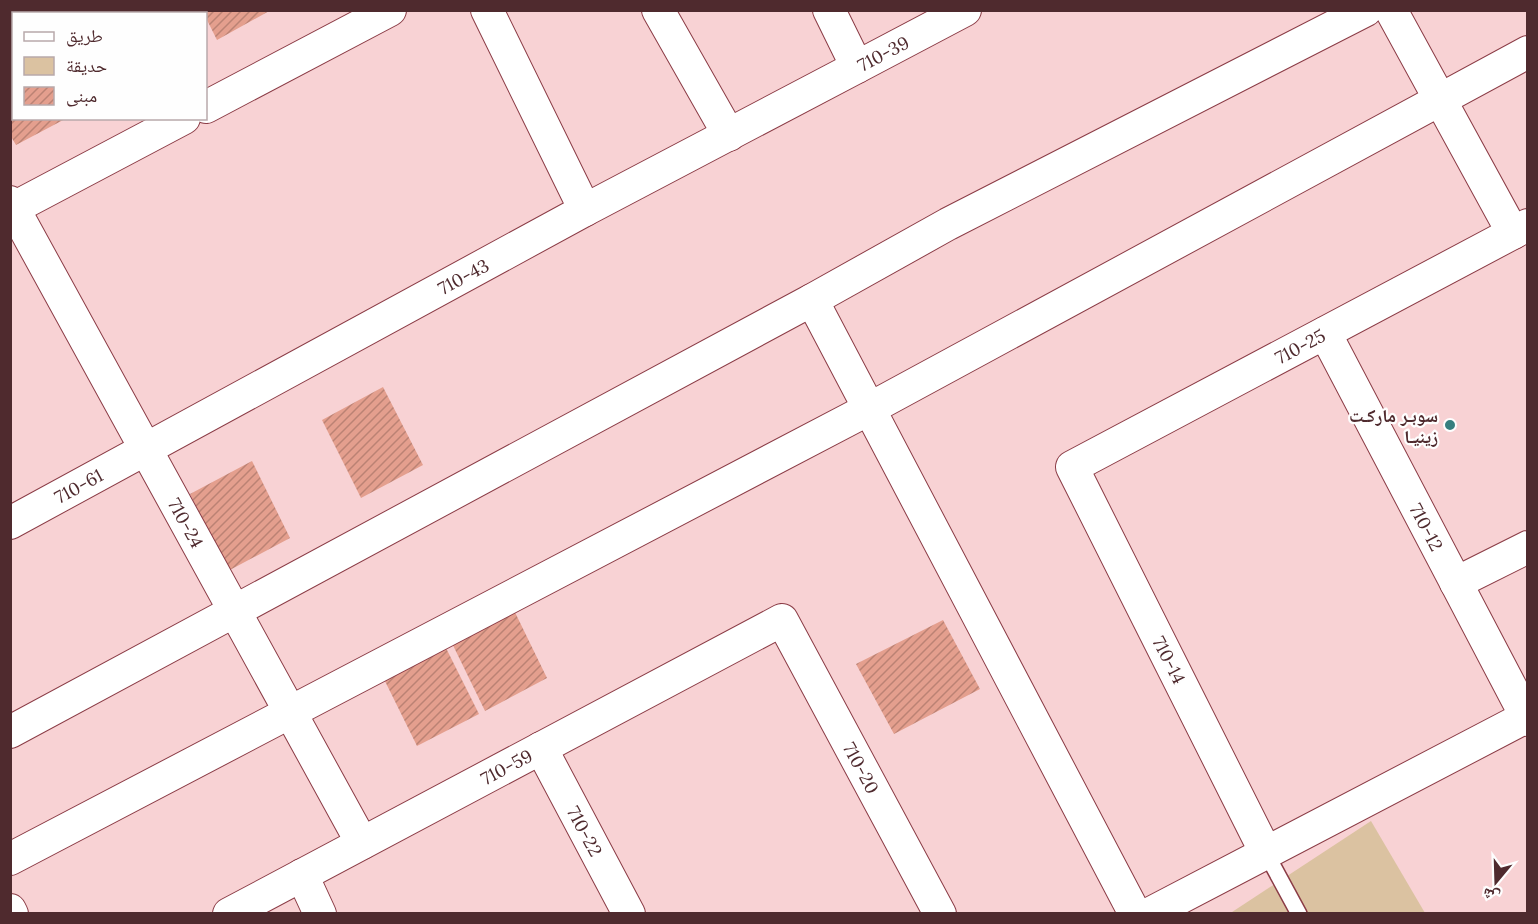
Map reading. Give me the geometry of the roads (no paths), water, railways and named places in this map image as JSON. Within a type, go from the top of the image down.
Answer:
[{"type":"street","points":[[207,106],[390,10]]},
{"type":"street","points":[[487,10],[585,210]]},
{"type":"street","points":[[658,10],[729,135]]},
{"type":"street","name":"710-39","points":[[829,10],[857,68],[965,10]]},
{"type":"street","points":[[10,732],[812,300],[948,224],[1366,10]]},
{"type":"street","points":[[1391,10],[1439,98],[1520,229]]},
{"type":"street","points":[[10,859],[869,409],[1527,52]]},
{"type":"street","name":"710-43","points":[[147,451],[585,210],[857,68]]},
{"type":"street","points":[[12,207],[180,120]]},
{"type":"street","name":"710-24","points":[[12,207],[362,843]]},
{"type":"street","name":"710-25","points":[[1072,467],[1520,229]]},
{"type":"street","points":[[812,300],[1135,914]]},
{"type":"street","name":"710-12","points":[[1324,333],[1527,719]]},
{"type":"street","name":"710-61","points":[[10,523],[147,451]]},
{"type":"street","name":"710-14","points":[[1072,467],[1266,853]]},
{"type":"street","points":[[1456,584],[1527,547]]},
{"type":"street","name":"710-59","points":[[229,914],[782,620]]},
{"type":"street","name":"710-20","points":[[782,620],[940,914]]},
{"type":"street","points":[[1149,914],[1527,719]]},
{"type":"street","name":"710-22","points":[[541,748],[629,914]]},
{"type":"street","points":[[302,875],[320,914]]},
{"type":"lane","points":[[1266,853],[1299,914]]},
{"type":"place","name":"سوبـر ماركـت زينيـا","points":[[1450,425]]}]
